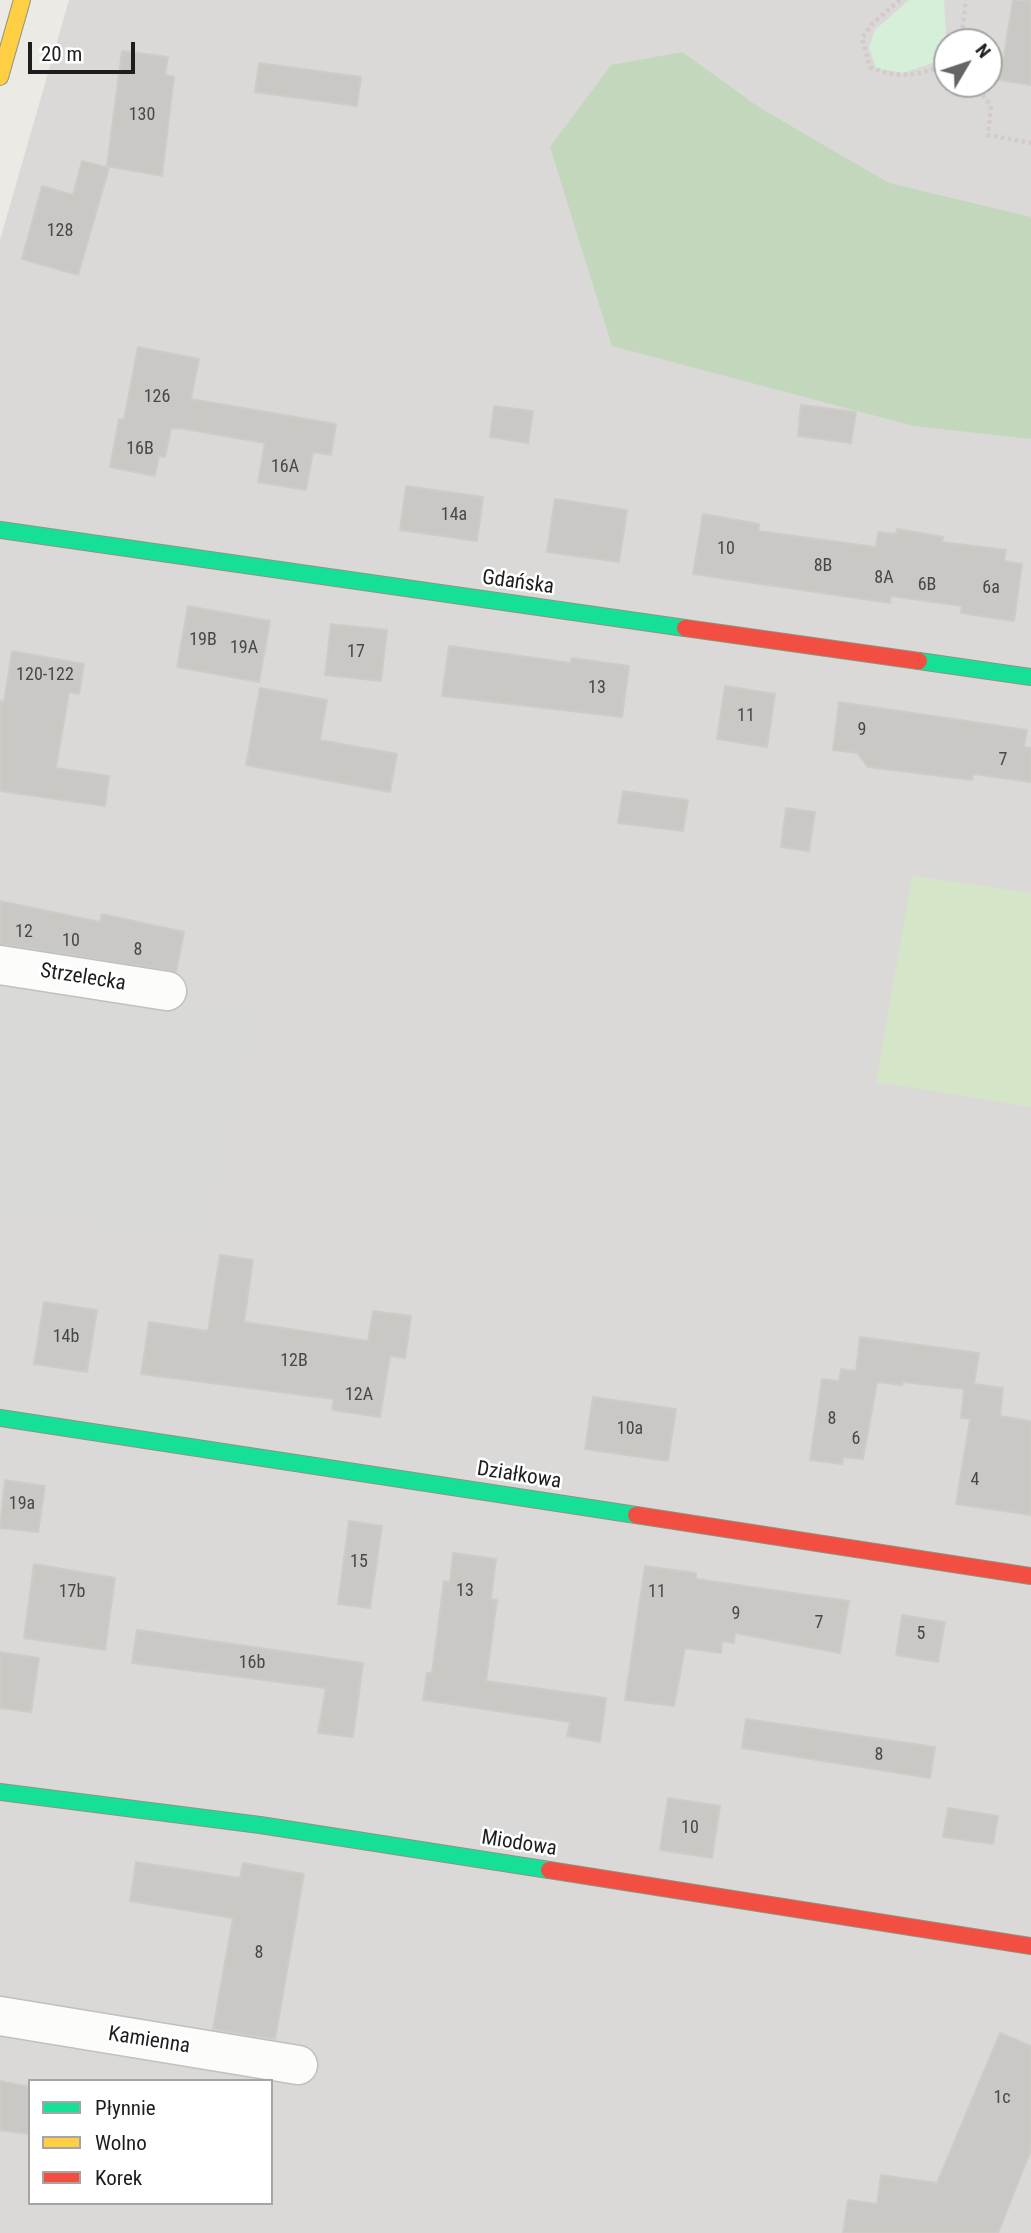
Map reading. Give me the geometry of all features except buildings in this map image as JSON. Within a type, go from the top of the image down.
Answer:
[{"type":"street","points":[[0,76],[22,0]]},
{"type":"street","name":"Gdańska","points":[[0,530],[1031,677]]},
{"type":"street","name":"Strzelecka","points":[[0,964],[167,991]]},
{"type":"street","name":"Działkowa","points":[[0,1418],[1031,1576]]},
{"type":"street","name":"Miodowa","points":[[0,1791],[260,1825],[1031,1946]]},
{"type":"street","name":"Kamienna","points":[[0,2016],[298,2065]]},
{"type":"path","points":[[900,0],[872,24],[862,38],[870,67],[883,73],[913,76],[933,69]]},
{"type":"path","points":[[963,28],[967,0]]},
{"type":"path","points":[[985,98],[991,106],[988,135],[1031,144]]},
{"type":"shaded area","points":[[69,0],[1031,0],[1031,2233],[0,2233],[0,240]]},
{"type":"shaded area","points":[[0,974],[255,1019],[201,1237],[0,1208]]},
{"type":"green space","points":[[909,0],[944,0],[945,28],[933,28],[933,63],[903,73],[876,68],[869,48],[875,30]]},
{"type":"green space","points":[[682,52],[760,108],[889,183],[1031,217],[1031,439],[914,426],[612,346],[550,147],[611,65]]},
{"type":"green space","points":[[912,876],[1031,893],[1031,1107],[876,1082]]},
{"type":"traffic: fast","points":[[0,530],[685,628]]},
{"type":"traffic: fast","points":[[919,661],[1031,677]]},
{"type":"traffic: fast","points":[[0,1418],[636,1515]]},
{"type":"traffic: fast","points":[[0,1792],[260,1825],[549,1870]]},
{"type":"traffic: slow","points":[[0,77],[22,0]]},
{"type":"traffic: jam","points":[[685,628],[919,661]]},
{"type":"traffic: jam","points":[[636,1515],[1031,1576]]},
{"type":"traffic: jam","points":[[549,1870],[1031,1946]]}]
